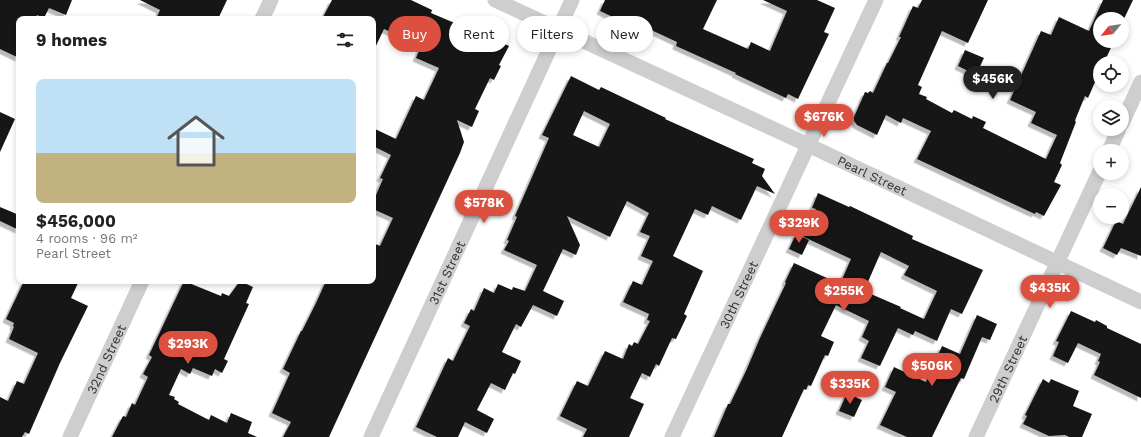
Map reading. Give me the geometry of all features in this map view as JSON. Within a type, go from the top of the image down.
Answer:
[{"type":"street","points":[[263,16],[271,0]]},
{"type":"street","name":"Pearl Street","points":[[495,0],[529,16]]},
{"type":"street","name":"31st Street","points":[[565,16],[572,0]]},
{"type":"street","name":"30th Street","points":[[672,437],[876,0]]},
{"type":"street","name":"Pearl Street","points":[[588,44],[808,145],[1141,302]]},
{"type":"street","name":"31st Street","points":[[371,437],[548,52]]},
{"type":"street","points":[[1129,108],[1141,82]]},
{"type":"street","name":"29th Street","points":[[976,437],[1095,180]]},
{"type":"street","name":"32nd Street","points":[[70,437],[141,284]]},
{"type":"building","points":[[0,0],[72,0],[66,15],[49,8],[45,16],[16,16],[16,57],[0,49]]},
{"type":"building","points":[[140,0],[227,0],[219,16],[157,16],[160,10]]},
{"type":"building","points":[[332,0],[411,0],[432,10],[431,13],[438,16],[388,16],[388,31],[384,29],[376,46],[376,16],[324,16]]},
{"type":"building","points":[[605,0],[717,0],[703,29],[748,49],[751,42],[770,51],[787,11],[763,0],[817,0],[835,8],[824,32],[829,34],[798,99],[788,94],[786,98],[735,74],[736,73],[676,46],[677,42],[653,31],[653,16],[611,16],[600,11]]},
{"type":"building","points":[[922,0],[988,0],[968,43],[942,31],[918,85],[922,87],[919,94],[927,97],[926,99],[952,113],[954,110],[972,119],[973,116],[986,122],[983,128],[1046,159],[1057,135],[1031,123],[1036,112],[1010,100],[1041,31],[1051,35],[1059,17],[1089,31],[1093,22],[1093,48],[1111,48],[1107,56],[1093,56],[1093,87],[1088,98],[1085,96],[1060,163],[1062,165],[1054,182],[1061,185],[1044,216],[1036,212],[1035,214],[917,159],[931,131],[903,118],[901,123],[886,115],[877,135],[857,125],[854,121],[854,117],[865,92],[868,93],[870,91],[873,93],[901,37],[899,37],[913,6],[918,8]]},
{"type":"building","points":[[1103,0],[1133,0],[1127,12],[1098,12]]},
{"type":"building","points":[[441,17],[449,21],[449,52],[506,52],[499,65],[501,66],[494,80],[490,78],[475,109],[479,111],[472,127],[457,120],[464,142],[460,153],[329,437],[283,437],[291,422],[272,413],[290,373],[283,369],[325,284],[376,284],[376,244],[380,246],[393,218],[376,210],[376,195],[383,179],[380,178],[391,155],[376,148],[376,129],[396,139],[416,96],[424,100],[439,68],[416,58],[418,52],[441,52]]},
{"type":"building","points":[[965,50],[984,58],[976,75],[958,66]]},
{"type":"building","points":[[571,76],[599,90],[601,87],[666,118],[665,119],[754,159],[752,163],[765,169],[762,176],[775,194],[757,186],[741,220],[712,206],[708,215],[695,209],[673,256],[703,271],[684,314],[687,316],[676,339],[672,338],[659,366],[656,364],[650,377],[642,373],[630,398],[644,404],[629,437],[583,437],[587,429],[560,416],[577,381],[588,386],[605,351],[623,359],[629,344],[632,346],[634,342],[638,344],[650,321],[647,320],[649,314],[623,302],[633,281],[642,285],[653,261],[641,256],[650,236],[640,232],[649,213],[627,201],[610,237],[567,216],[580,245],[576,255],[563,249],[543,291],[564,301],[557,316],[533,305],[521,327],[516,324],[502,352],[521,361],[515,374],[513,373],[505,390],[491,383],[477,410],[494,419],[487,433],[465,422],[458,437],[437,437],[416,427],[448,358],[453,361],[470,326],[464,323],[471,309],[474,311],[484,288],[494,293],[498,284],[512,290],[513,287],[525,291],[537,265],[504,250],[509,241],[507,240],[517,217],[515,216],[549,138],[542,135]],"holes":[[[584,111],[610,124],[599,147],[573,135]]]},
{"type":"building","points":[[0,112],[15,119],[0,152]]},
{"type":"building","points":[[1141,187],[1141,256],[1121,248],[1117,255],[1103,248],[1115,224],[1129,224],[1129,212]]},
{"type":"building","points":[[818,193],[849,207],[850,206],[913,236],[912,239],[983,270],[962,314],[951,309],[937,341],[915,331],[913,335],[898,328],[880,366],[861,358],[869,341],[862,337],[869,321],[836,305],[821,336],[834,342],[828,356],[825,355],[811,386],[808,385],[806,390],[804,389],[782,437],[714,437],[728,404],[730,404],[746,371],[794,263],[840,284],[851,259],[804,237],[816,209],[812,208]],"holes":[[[881,252],[909,266],[904,275],[937,291],[924,319],[864,291]]]},
{"type":"building","points":[[0,207],[16,214],[16,229],[0,221]]},
{"type":"building","points":[[796,234],[809,240],[802,255],[789,249]]},
{"type":"building","points":[[23,284],[78,284],[71,298],[88,306],[60,363],[29,434],[25,432],[22,437],[0,437],[0,397],[8,401],[17,381],[24,384],[38,353],[9,339],[14,323],[6,319]]},
{"type":"building","points":[[183,284],[191,284],[221,296],[222,293],[229,296],[238,284],[246,284],[253,287],[246,303],[249,304],[224,359],[228,361],[222,373],[215,369],[212,376],[193,368],[190,374],[181,369],[169,395],[175,397],[174,399],[179,402],[178,404],[209,420],[211,415],[227,423],[231,413],[252,422],[248,433],[257,437],[112,437],[123,416],[126,417],[132,403],[135,405],[148,377],[143,374],[152,357],[149,355]]},
{"type":"building","points":[[1071,311],[1095,322],[1096,320],[1107,326],[1107,328],[1141,344],[1141,398],[1094,375],[1100,362],[1098,361],[1101,354],[1078,343],[1068,363],[1053,356],[1059,342],[1056,341]]},
{"type":"building","points":[[977,315],[997,324],[990,340],[982,337],[964,379],[961,378],[932,437],[907,437],[880,425],[896,392],[885,387],[894,367],[926,382],[942,346],[960,354]]},
{"type":"building","points":[[1043,379],[1049,383],[1051,379],[1079,391],[1073,406],[1092,414],[1082,437],[1069,437],[1065,435],[1049,436],[1023,424],[1027,416],[1025,415]]},
{"type":"building","points":[[847,393],[862,400],[854,417],[839,411]]}]
